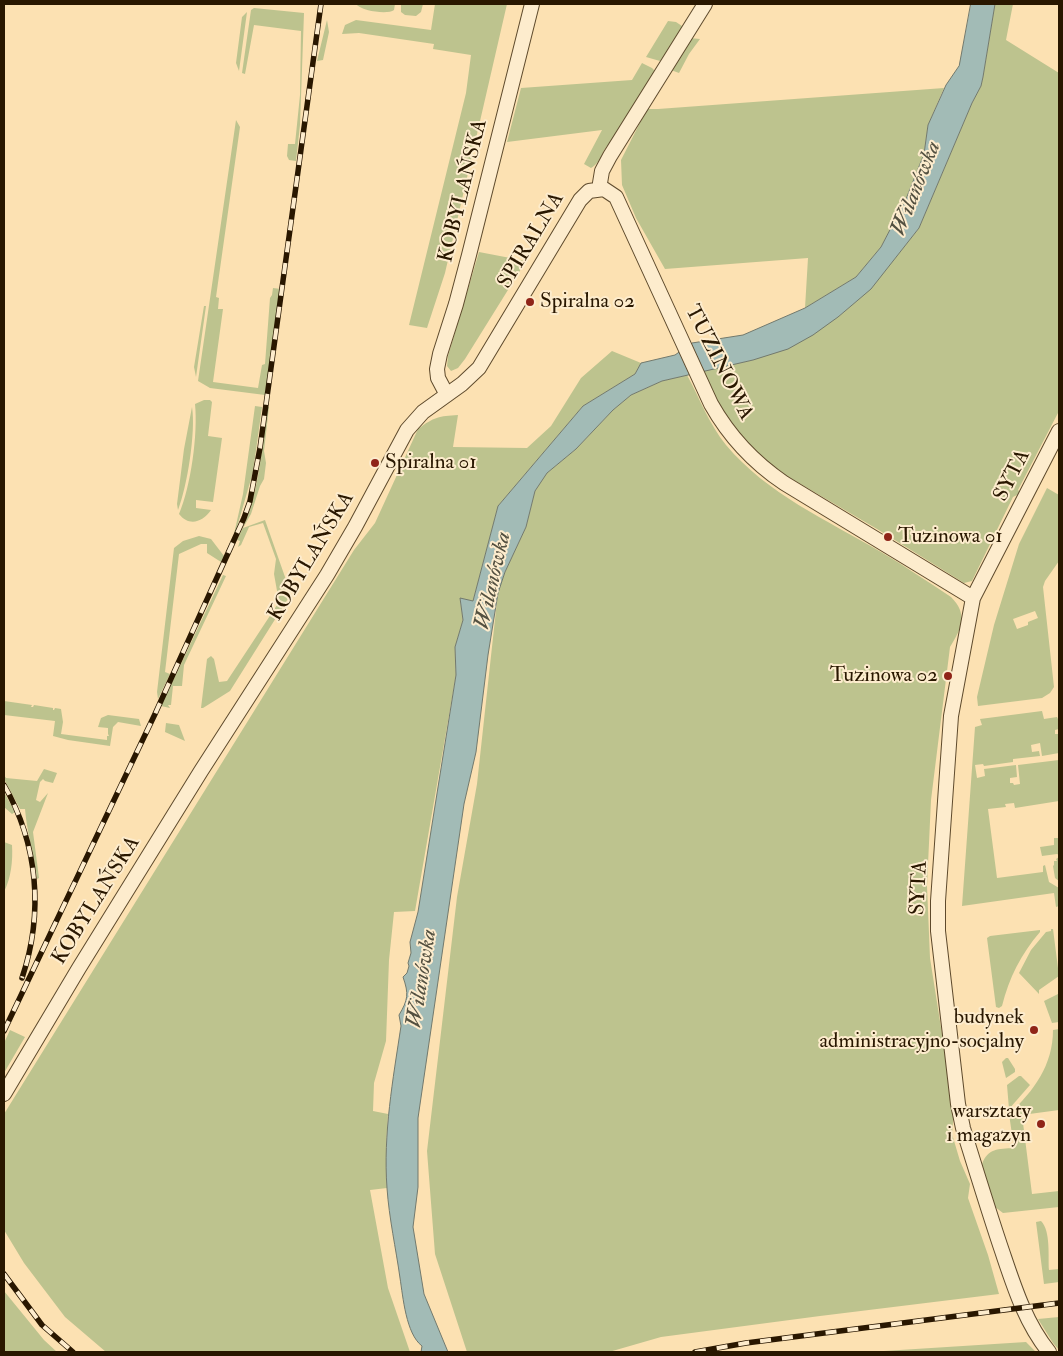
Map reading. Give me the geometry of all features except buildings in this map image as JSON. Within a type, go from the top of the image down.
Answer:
[{"type":"street","name":"KOBYLAŃSKA","points":[[4,1094],[79,968],[196,779],[327,575],[407,430],[423,412],[447,395],[438,378],[437,369],[440,354],[467,264],[532,4]]},
{"type":"street","name":"SPIRALNA","points":[[447,395],[479,368],[580,200],[589,191],[599,188],[602,171],[610,156],[705,4]]},
{"type":"street","name":"TUZINOWA","points":[[599,188],[612,193],[619,202],[712,404],[726,428],[745,451],[784,483],[973,598]]},
{"type":"street","name":"SYTA","points":[[1049,1352],[1030,1323],[1015,1290],[963,1128],[958,1104],[940,960],[938,901],[949,730],[973,598],[1059,431]]},
{"type":"green space","points":[[356,4],[395,4],[394,10],[381,12],[363,9]]},
{"type":"green space","points":[[401,4],[423,4],[421,12],[416,16],[405,15],[401,12]]},
{"type":"green space","points":[[435,4],[507,4],[445,273],[427,328],[409,325],[466,93],[471,55],[433,49],[434,44],[359,33],[342,34],[345,25],[356,20],[431,30]]},
{"type":"green space","points":[[995,4],[1013,4],[1006,40],[1059,73],[1059,411],[1018,490],[1021,493],[1013,497],[972,581],[964,583],[787,476],[752,450],[726,419],[703,371],[753,360],[838,317],[871,288],[919,228],[981,86]]},
{"type":"green space","points":[[254,8],[304,13],[300,125],[296,161],[289,160],[287,156],[288,144],[295,144],[300,95],[301,31],[254,25],[245,74],[242,73],[251,10]]},
{"type":"green space","points":[[247,12],[239,71],[236,63],[242,17]]},
{"type":"green space","points":[[327,20],[329,32],[323,60],[317,61]]},
{"type":"green space","points":[[668,21],[676,22],[682,26],[682,30],[660,61],[646,57]]},
{"type":"green space","points":[[690,38],[700,39],[679,73],[671,70]]},
{"type":"green space","points":[[642,63],[655,71],[654,76],[614,140],[607,146],[598,162],[591,168],[584,164],[602,130],[507,142],[521,88],[632,80]]},
{"type":"green space","points":[[944,88],[928,125],[924,154],[906,199],[881,247],[856,277],[805,308],[808,258],[665,269],[636,218],[622,185],[621,160],[647,109]]},
{"type":"green space","points":[[236,120],[240,127],[216,297],[219,298],[218,309],[223,309],[213,382],[258,388],[262,365],[265,364],[270,298],[273,288],[281,289],[265,395],[210,388],[198,381]]},
{"type":"green space","points":[[479,252],[526,261],[465,359],[458,368],[451,371],[447,366],[448,356]]},
{"type":"green space","points":[[204,306],[206,306],[196,377],[194,367]]},
{"type":"green space","points":[[612,351],[641,363],[635,374],[583,406],[498,506],[473,601],[460,599],[463,620],[455,647],[456,675],[415,911],[394,912],[389,960],[386,1041],[374,1083],[373,1111],[388,1114],[386,1145],[387,1188],[370,1190],[388,1288],[410,1352],[106,1352],[65,1317],[24,1263],[4,1230],[4,1114],[354,550],[375,523],[418,429],[437,418],[458,415],[453,447],[527,448],[551,426],[581,378]]},
{"type":"green space","points":[[687,375],[720,437],[742,462],[760,478],[799,505],[916,574],[951,597],[960,609],[960,627],[950,647],[931,800],[927,886],[930,958],[954,1110],[952,1134],[960,1161],[970,1184],[968,1198],[988,1255],[999,1294],[661,1337],[609,1352],[467,1352],[435,1254],[427,1151],[457,897],[477,784],[498,592],[526,527],[535,491],[547,473],[576,449],[613,410],[631,395],[662,381]]},
{"type":"green space","points":[[204,400],[212,402],[208,436],[222,438],[213,502],[196,500],[196,508],[211,510],[204,518],[191,522],[179,514],[193,460],[195,404]]},
{"type":"green space","points":[[255,406],[262,407],[253,472],[234,534],[243,494]]},
{"type":"green space","points":[[192,407],[193,430],[190,459],[185,488],[178,510],[177,504],[184,449]]},
{"type":"green space","points":[[267,407],[269,407],[264,451],[266,463],[264,479],[251,514],[243,528],[265,520],[291,594],[230,691],[201,708],[207,659],[211,656],[214,659],[219,682],[227,681],[279,602],[274,574],[276,559],[263,523],[249,527],[241,545],[238,547],[240,541],[237,540],[255,492]]},
{"type":"green space","points":[[1047,488],[1059,495],[1059,561],[1043,587],[1054,687],[1050,693],[1042,698],[978,706],[977,697],[994,625],[1019,544]],"holes":[[[1035,611],[1038,618],[1028,622],[1028,625],[1017,629],[1013,619]]]},
{"type":"green space","points":[[199,536],[211,539],[224,556],[221,562],[207,553],[207,544],[201,544],[179,554],[165,672],[170,674],[158,699],[157,692],[174,548],[183,541]]},
{"type":"green space","points":[[223,575],[226,576],[184,665],[182,686],[173,686],[171,705],[168,705],[170,708],[161,706]]},
{"type":"green space","points":[[4,701],[32,705],[31,707],[34,705],[53,708],[53,710],[55,708],[61,709],[63,722],[61,734],[107,740],[107,736],[109,736],[108,728],[98,727],[101,718],[108,715],[139,719],[141,726],[118,722],[113,727],[110,746],[68,740],[53,736],[55,721],[4,715]]},
{"type":"green space","points":[[1042,711],[1044,719],[1057,717],[1059,721],[1059,729],[1055,730],[1055,734],[1059,734],[1059,753],[1042,756],[1040,743],[1031,745],[1032,752],[1039,751],[1040,756],[1013,759],[1013,762],[984,766],[983,764],[975,765],[977,778],[985,776],[984,769],[1016,765],[1017,777],[1010,778],[1010,783],[1014,785],[1020,784],[1018,765],[1059,760],[1059,801],[1015,808],[1014,803],[1005,804],[1006,807],[988,809],[997,878],[1043,872],[1043,866],[1045,865],[1049,882],[1059,888],[1059,906],[1056,907],[1054,893],[962,906],[975,727],[982,725],[980,719]]},
{"type":"green space","points":[[166,723],[179,725],[185,741],[165,732]]},
{"type":"green space","points":[[44,769],[57,773],[53,783],[43,779],[40,782],[36,800],[40,802],[48,793],[33,832],[39,878],[37,879],[25,809],[20,809],[4,779],[4,775],[6,778],[37,781]]},
{"type":"green space","points":[[4,792],[15,812],[12,814],[4,807]]},
{"type":"green space","points":[[1054,838],[1059,838],[1059,855],[1042,856],[1040,847],[1054,845]]},
{"type":"green space","points":[[4,842],[12,845],[12,863],[4,892]]},
{"type":"green space","points":[[1059,857],[1059,881],[1055,878],[1053,866],[1054,861],[1057,861],[1056,859]]},
{"type":"green space","points":[[1053,929],[1059,976],[1039,990],[1039,994],[1019,973],[1031,950],[1046,932],[1051,931]]},
{"type":"green space","points":[[1040,930],[1016,967],[1002,1006],[996,1007],[987,938],[990,936]]},
{"type":"green space","points":[[1058,994],[1059,1022],[1052,1023],[1044,1001]]},
{"type":"green space","points":[[1059,1029],[1059,1110],[1022,1115],[1032,1194],[1059,1191],[1059,1207],[1003,1213],[995,1207],[982,1164],[987,1155],[994,1150],[1014,1148],[1009,1114],[1034,1087],[1050,1055],[1053,1030]]},
{"type":"green space","points":[[10,1030],[25,1037],[4,1073],[4,1043]]},
{"type":"green space","points":[[1008,1058],[1015,1072],[1006,1078],[1002,1062]]},
{"type":"green space","points":[[1019,1076],[1030,1085],[1009,1109],[1007,1085]]},
{"type":"green space","points":[[1041,1221],[1048,1237],[1049,1270],[1059,1269],[1059,1282],[1044,1284],[1036,1222]]},
{"type":"green space","points":[[4,1291],[44,1340],[57,1352],[4,1352]]},
{"type":"green space","points":[[1059,1317],[1059,1350],[1038,1319]]},
{"type":"green space","points":[[1026,1342],[1036,1352],[868,1352]]},
{"type":"water","name":"Wilanówka","points":[[971,4],[995,4],[981,86],[919,228],[871,289],[838,317],[813,335],[788,349],[753,360],[662,381],[631,395],[613,410],[576,449],[547,473],[535,491],[526,527],[505,572],[498,593],[476,752],[464,804],[418,1118],[418,1187],[413,1227],[424,1294],[448,1352],[421,1352],[422,1346],[412,1333],[404,1305],[388,1199],[386,1147],[401,1026],[399,1015],[407,997],[403,977],[407,973],[409,966],[410,942],[418,912],[456,675],[455,647],[463,620],[460,598],[473,601],[498,506],[583,406],[635,374],[641,363],[675,355],[692,343],[743,335],[805,308],[856,277],[881,247],[906,199],[924,154],[928,125],[946,85],[959,66]]},
{"type":"railway","points":[[4,1031],[155,714],[250,501],[260,448],[321,4]]},
{"type":"railway","points":[[4,785],[24,831],[34,879],[33,929],[22,978]]},
{"type":"railway","points":[[4,1274],[42,1325],[73,1352]]},
{"type":"railway","points":[[695,1352],[746,1343],[1059,1303]]},
{"type":"place","name":"Spiralna 02","points":[[530,302]]},
{"type":"place","name":"Spiralna 01","points":[[375,463]]},
{"type":"place","name":"Tuzinowa 01","points":[[888,537]]},
{"type":"place","name":"Tuzinowa 02","points":[[948,676]]},
{"type":"place","name":"budynek administracyjno-socjalny","points":[[1034,1030]]},
{"type":"place","name":"warsztaty i magazyn","points":[[1041,1124]]}]
